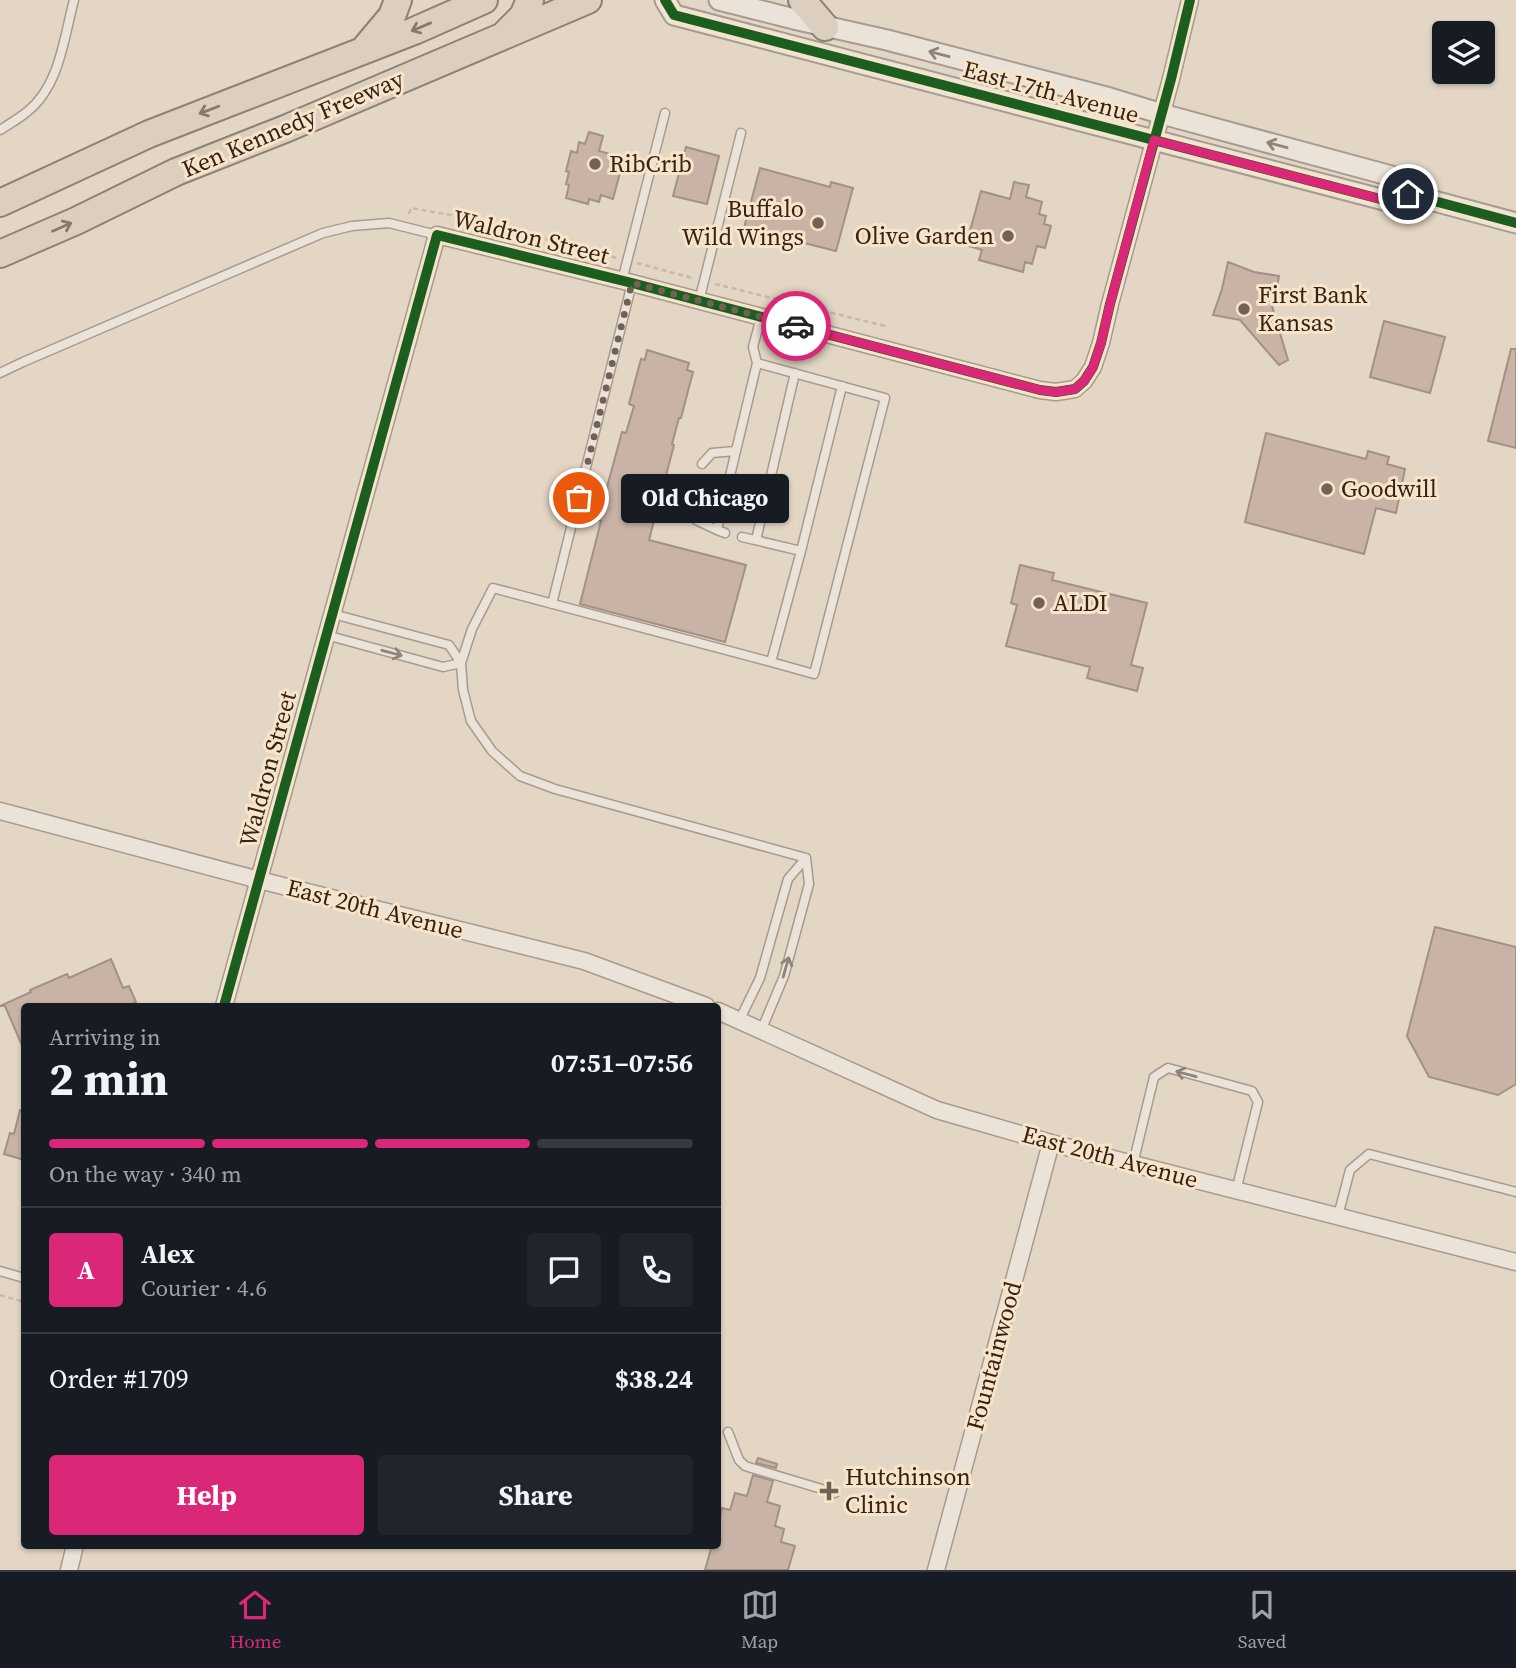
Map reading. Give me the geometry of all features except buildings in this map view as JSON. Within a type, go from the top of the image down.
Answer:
[{"type":"highway","points":[[363,50],[392,16],[398,0]]},
{"type":"highway","name":"Ken Kennedy Freeway","points":[[0,203],[149,134],[414,31],[484,0]]},
{"type":"highway","points":[[502,37],[523,16],[530,0]]},
{"type":"highway","name":"Ken Kennedy Freeway","points":[[0,254],[176,172],[285,129],[588,0]]},
{"type":"highway","points":[[802,0],[825,27]]},
{"type":"street","name":"East 17th Avenue","points":[[665,0],[674,15],[1388,201],[1408,194],[1516,223]]},
{"type":"street","name":"East 17th Avenue","points":[[719,0],[887,40],[1395,177],[1408,194]]},
{"type":"street","name":"Waldron Street","points":[[225,1003],[437,235],[1040,390],[1056,392],[1075,389],[1093,367],[1101,343],[1190,0]]},
{"type":"street","name":"East 20th Avenue","points":[[0,811],[259,880],[584,961],[698,1003]]},
{"type":"street","name":"East 20th Avenue","points":[[721,1012],[937,1110],[1051,1143],[1516,1262]]},
{"type":"street","name":"Fountainwood","points":[[936,1570],[1051,1143]]},
{"type":"street","points":[[69,1570],[74,1549]]},
{"type":"lane","points":[[0,130],[29,111],[46,91],[55,71],[74,0]]},
{"type":"lane","points":[[552,604],[627,282],[627,260],[665,113]]},
{"type":"lane","points":[[699,301],[741,133]]},
{"type":"lane","points":[[0,373],[323,233],[352,226],[389,223],[437,235]]},
{"type":"lane","points":[[696,480],[693,510],[696,520],[721,531],[735,451],[757,363],[753,347],[761,317]]},
{"type":"lane","points":[[757,363],[885,398],[814,674],[493,588],[472,629],[461,663],[463,690],[471,721],[492,751],[520,776],[555,789],[806,858]]},
{"type":"lane","points":[[756,540],[795,373]]},
{"type":"lane","points":[[771,662],[842,386]]},
{"type":"lane","points":[[702,464],[712,453],[735,451]]},
{"type":"lane","points":[[742,537],[801,551]]},
{"type":"lane","points":[[333,614],[449,645],[461,663]]},
{"type":"lane","points":[[326,635],[443,667],[461,663]]},
{"type":"lane","points":[[738,1021],[760,978],[788,880],[806,858]]},
{"type":"lane","points":[[761,1031],[784,976],[809,884],[806,858]]},
{"type":"lane","points":[[1133,1164],[1154,1077],[1168,1068],[1252,1091],[1258,1102],[1236,1191]]},
{"type":"lane","points":[[1338,1217],[1350,1170],[1368,1154],[1516,1192]]},
{"type":"lane","points":[[0,1271],[21,1277]]},
{"type":"lane","points":[[728,1432],[739,1460],[745,1466],[835,1493]]},
{"type":"path","points":[[410,214],[411,208],[467,218],[885,327]]},
{"type":"path","points":[[0,1295],[21,1301]]},
{"type":"cycle path","points":[[665,0],[674,15],[1388,201],[1408,194],[1516,223]]},
{"type":"cycle path","points":[[225,1003],[437,235],[1040,390],[1056,392],[1075,389],[1093,367],[1101,343],[1190,0]]},
{"type":"way so far","points":[[579,498],[632,283],[796,326]]},
{"type":"place","name":"RibCrib","points":[[595,164]]},
{"type":"place","name":"Buffalo Wild Wings","points":[[818,223]]},
{"type":"place","name":"Olive Garden","points":[[1008,236]]},
{"type":"place","name":"First Bank Kansas","points":[[1244,309]]},
{"type":"place","name":"Goodwill","points":[[1327,489]]},
{"type":"place","name":"Old Chicago","points":[[579,498]]},
{"type":"place","name":"ALDI","points":[[1039,603]]},
{"type":"place","name":"Hutchinson Clinic","points":[[829,1491]]},
{"type":"route","points":[[796,326],[1040,390],[1056,392],[1075,389],[1093,367],[1101,343],[1154,140],[1388,201],[1408,194]]}]
